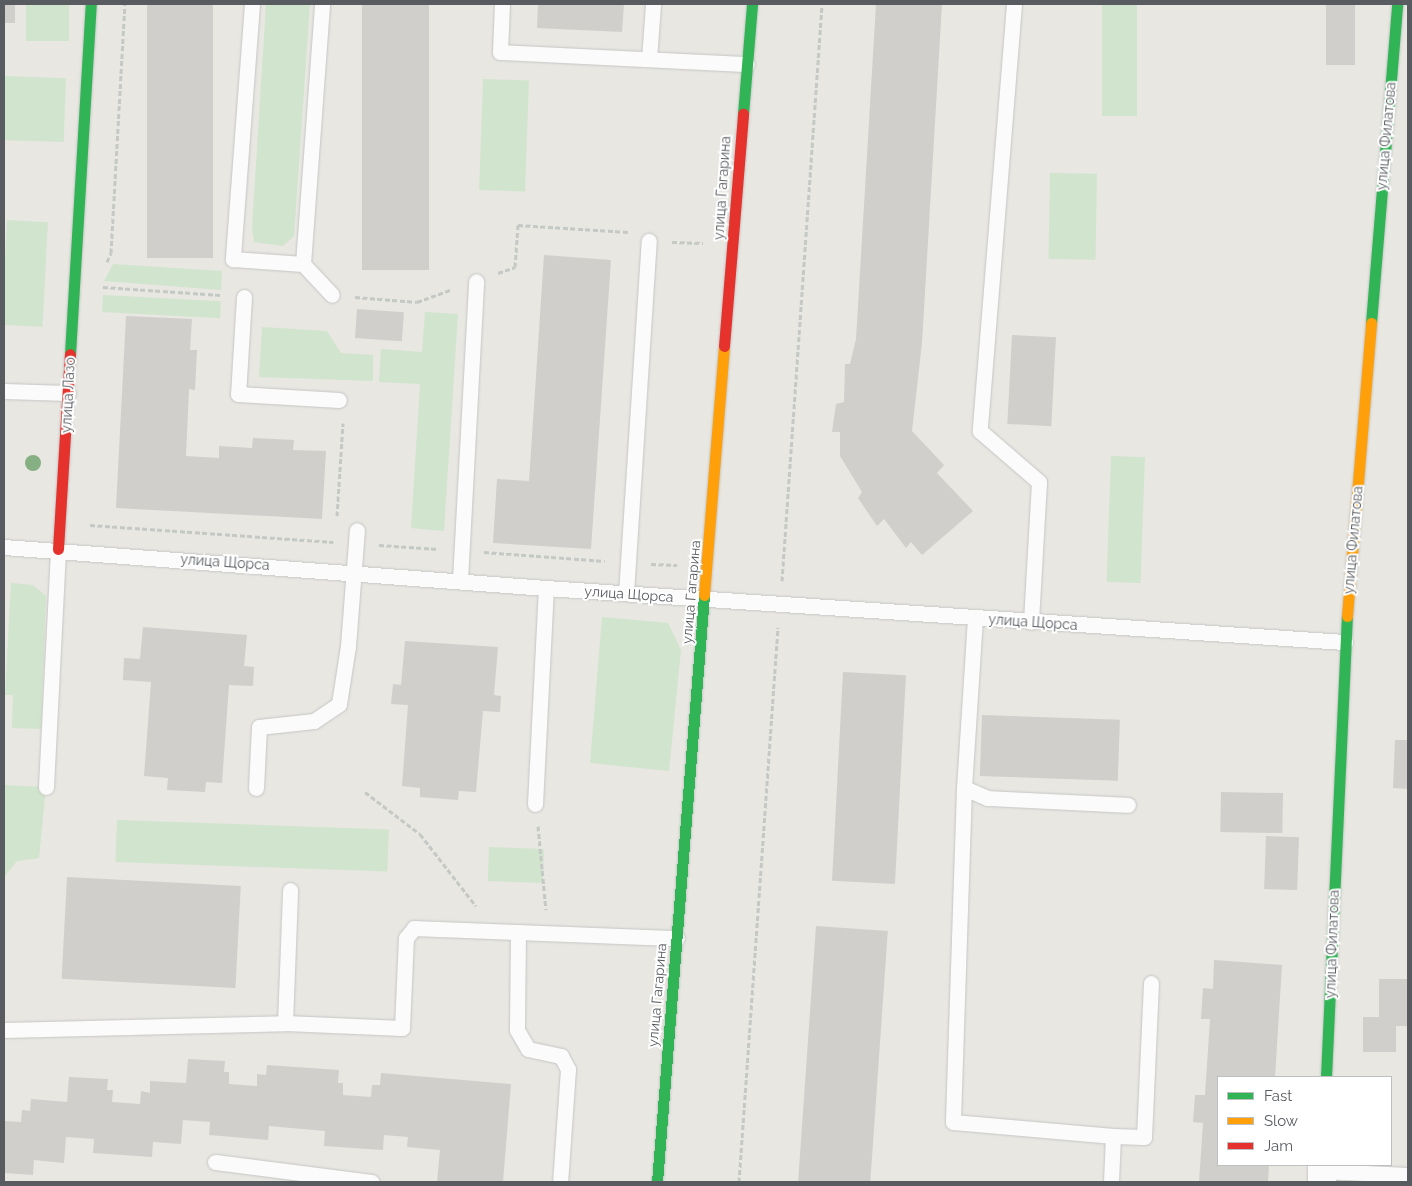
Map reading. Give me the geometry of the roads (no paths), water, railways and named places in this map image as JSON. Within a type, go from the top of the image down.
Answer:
[{"type":"street","name":"улица Лазо","points":[[58,549],[91,4]]},
{"type":"street","name":"улица Гагарина","points":[[656,1182],[752,4]]},
{"type":"street","name":"улица Филатова","points":[[1326,1076],[1345,642],[1398,4]]},
{"type":"lane","points":[[252,4],[234,259],[303,264],[332,295]]},
{"type":"lane","points":[[303,264],[322,4]]},
{"type":"lane","points":[[502,4],[500,52],[747,64]]},
{"type":"lane","points":[[650,60],[653,4]]},
{"type":"lane","points":[[1014,4],[980,431],[1039,482],[1031,622]]},
{"type":"lane","points":[[626,593],[650,241]]},
{"type":"lane","points":[[460,580],[476,281]]},
{"type":"lane","points":[[244,297],[238,394],[338,400]]},
{"type":"lane","points":[[4,391],[68,393]]},
{"type":"lane","points":[[256,788],[259,726],[314,721],[339,704],[348,646],[356,536]]},
{"type":"lane","name":"улица Щорса","points":[[4,546],[546,588],[1345,642]]},
{"type":"lane","name":"улица Лазо","points":[[46,787],[58,549]]},
{"type":"lane","points":[[535,804],[546,588]]},
{"type":"lane","points":[[975,618],[964,788],[953,1122],[1144,1137],[1150,983]]},
{"type":"lane","points":[[964,788],[987,798],[1128,805]]},
{"type":"lane","points":[[285,1024],[290,890]]},
{"type":"lane","points":[[4,1030],[285,1024],[402,1028],[406,938],[414,928],[677,938]]},
{"type":"lane","points":[[518,932],[517,1030],[528,1049],[561,1056],[568,1069],[560,1182]]},
{"type":"lane","points":[[1111,1182],[1113,1136]]},
{"type":"lane","points":[[215,1162],[372,1182]]},
{"type":"lane","points":[[1322,1173],[1408,1175]]}]
